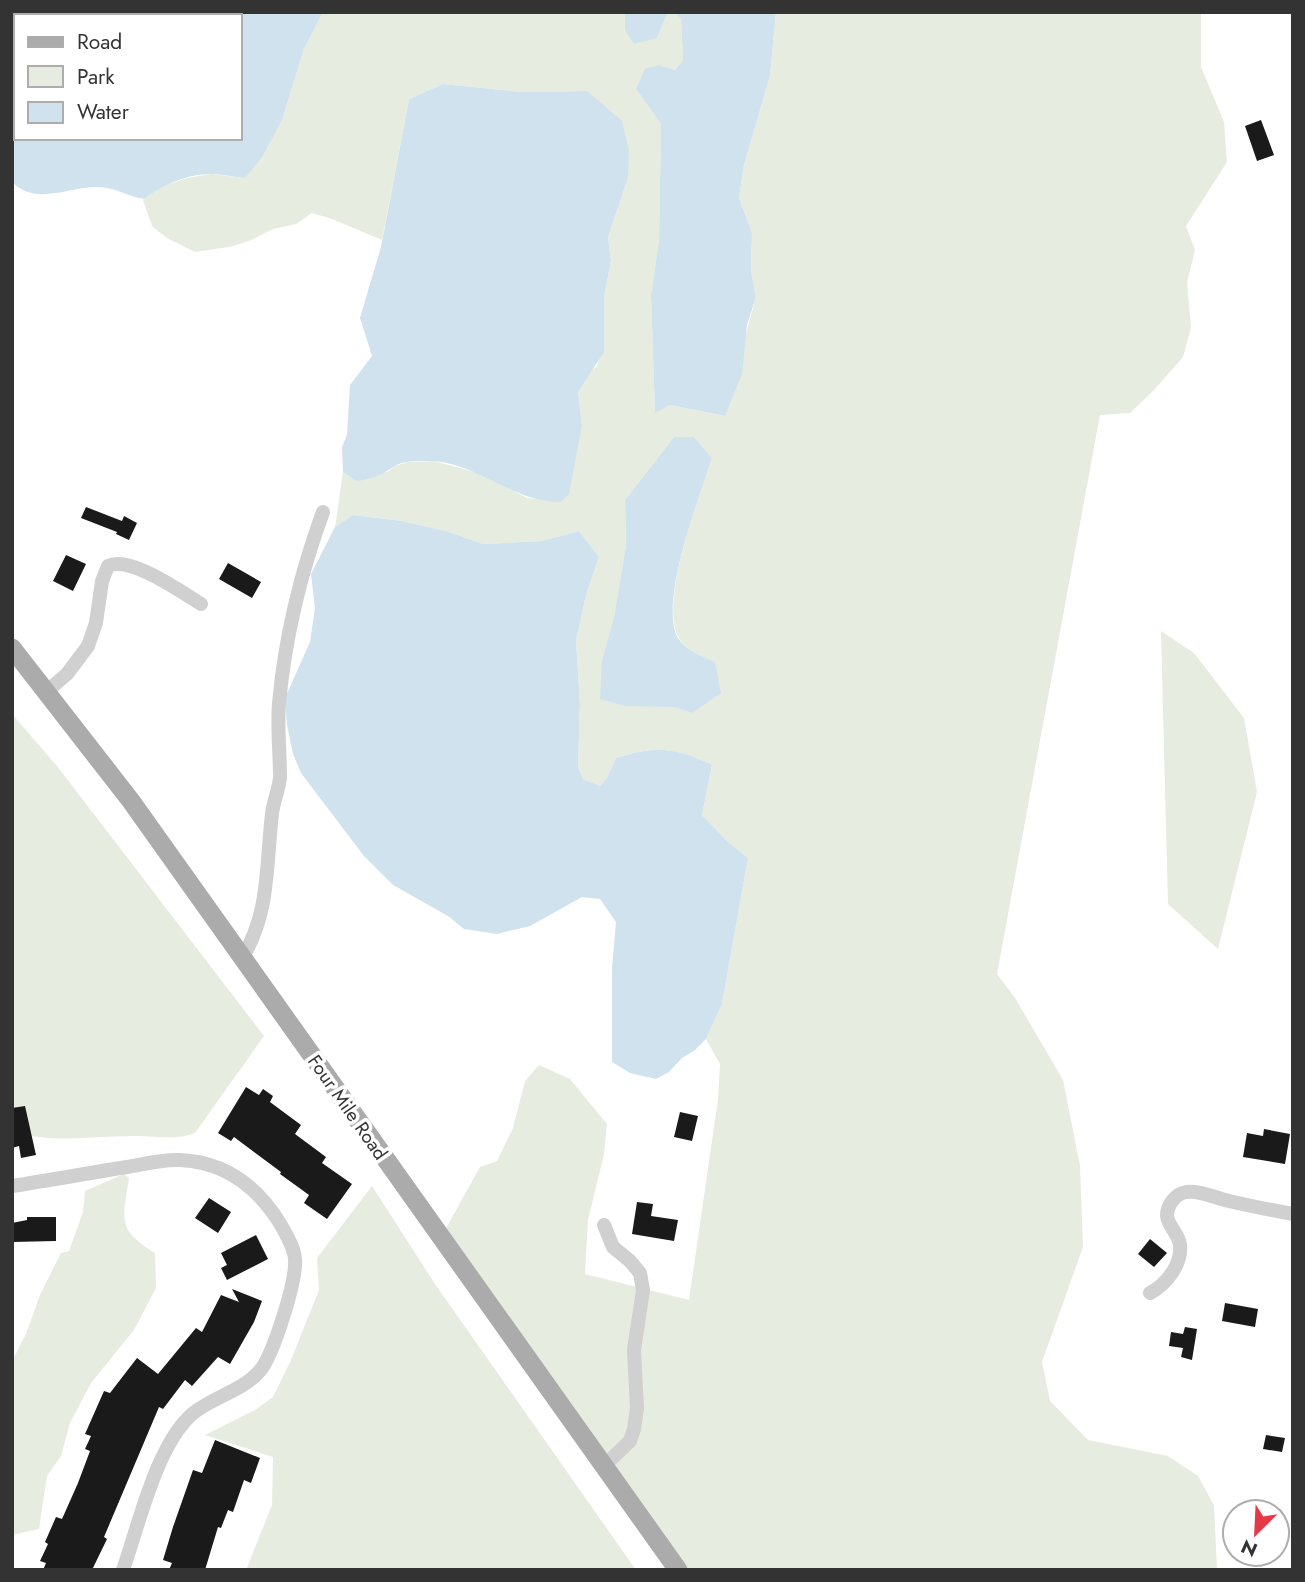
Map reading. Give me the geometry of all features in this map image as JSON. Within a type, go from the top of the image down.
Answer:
[{"type":"main road","name":"Four Mile Road","points":[[12,648],[131,802],[678,1570]]},
{"type":"street","points":[[242,958],[252,942],[262,912],[272,811],[280,779],[279,707],[282,673],[302,577],[323,512]]},
{"type":"street","points":[[46,692],[67,674],[88,646],[96,623],[102,581],[108,566],[114,563],[126,564],[201,604]]},
{"type":"street","points":[[12,1186],[176,1159],[205,1162],[230,1172],[252,1187],[275,1216],[293,1250],[295,1259],[292,1287],[268,1358],[261,1370],[250,1379],[192,1413],[177,1430],[163,1453],[123,1570]]},
{"type":"street","points":[[1150,1293],[1168,1278],[1179,1259],[1180,1242],[1168,1223],[1168,1213],[1171,1203],[1184,1192],[1197,1191],[1293,1214]]},
{"type":"street","points":[[604,1225],[613,1247],[640,1273],[643,1290],[634,1350],[637,1408],[634,1429],[630,1441],[604,1466]]},
{"type":"green space","points":[[323,12],[625,12],[625,30],[657,38],[668,12],[674,12],[681,19],[683,60],[675,70],[659,65],[636,89],[661,124],[659,240],[651,295],[655,412],[670,405],[724,416],[756,297],[751,272],[752,233],[739,198],[744,165],[770,76],[776,12],[1203,12],[1201,67],[1224,122],[1227,162],[1186,226],[1195,250],[1187,283],[1191,328],[1183,357],[1130,413],[1100,415],[997,974],[1015,998],[1063,1080],[1080,1166],[1083,1247],[1042,1362],[1050,1401],[1088,1440],[1168,1456],[1198,1476],[1214,1505],[1217,1570],[688,1570],[445,1230],[480,1167],[497,1161],[513,1128],[525,1081],[539,1065],[570,1079],[607,1124],[604,1154],[588,1220],[585,1274],[689,1300],[718,1099],[720,1064],[706,1039],[722,1004],[748,858],[702,815],[712,766],[676,752],[642,751],[616,758],[607,778],[600,786],[583,779],[578,767],[580,704],[576,641],[586,595],[599,557],[579,531],[542,541],[483,544],[446,531],[402,521],[353,515],[335,527],[343,472],[356,481],[408,462],[434,461],[482,474],[527,498],[561,502],[582,425],[578,392],[590,372],[597,366],[604,342],[604,297],[611,261],[608,237],[628,178],[587,91],[521,92],[443,84],[409,99],[382,240],[312,213],[296,224],[273,229],[229,247],[195,252],[167,238],[152,226],[143,200],[160,187],[187,178],[211,174],[245,178],[282,120],[304,49]],"holes":[[[674,437],[694,437],[712,458],[683,549],[674,600],[674,622],[679,638],[685,646],[714,662],[692,713],[673,707],[602,660],[614,617],[626,545],[625,500]]]},
{"type":"green space","points":[[1161,631],[1194,653],[1244,718],[1257,792],[1218,949],[1168,904]]},
{"type":"green space","points":[[12,714],[57,766],[264,1036],[195,1133],[173,1137],[44,1138],[12,1131]]},
{"type":"green space","points":[[124,1174],[129,1178],[125,1222],[134,1237],[155,1253],[156,1288],[134,1330],[91,1383],[70,1423],[61,1456],[47,1476],[39,1529],[12,1535],[12,1361],[61,1253],[69,1251],[83,1212],[85,1191]]},
{"type":"green space","points":[[372,1186],[435,1284],[636,1570],[246,1570],[272,1505],[273,1457],[205,1435],[255,1410],[273,1397],[319,1290],[317,1258]]},
{"type":"water","points":[[323,12],[304,49],[282,120],[262,157],[245,178],[202,174],[167,185],[144,199],[112,189],[95,187],[58,193],[34,193],[23,190],[12,182],[12,90],[14,87],[14,140],[242,140],[242,14],[55,14]]},
{"type":"water","points":[[625,12],[668,12],[657,38],[634,44],[625,30]]},
{"type":"water","points":[[674,12],[776,12],[770,76],[744,165],[739,198],[752,233],[751,272],[756,297],[747,325],[742,374],[725,416],[670,405],[655,413],[651,295],[659,240],[661,124],[636,89],[645,69],[659,65],[675,70],[683,60],[681,19]]},
{"type":"water","points":[[443,84],[521,92],[587,91],[622,121],[629,151],[628,178],[608,237],[611,261],[604,297],[604,352],[578,392],[582,425],[569,494],[561,502],[528,496],[466,469],[432,461],[399,464],[377,476],[356,481],[343,472],[342,447],[347,435],[350,385],[372,356],[360,318],[381,247],[409,99]]},
{"type":"water","points":[[674,437],[694,437],[712,458],[683,549],[673,600],[673,622],[678,638],[690,650],[715,662],[721,693],[692,713],[673,707],[625,706],[600,699],[602,660],[614,617],[626,545],[625,500]]},
{"type":"water","points":[[353,515],[402,521],[446,531],[483,544],[542,541],[579,531],[599,557],[586,595],[576,641],[580,704],[578,767],[583,779],[600,786],[607,778],[616,758],[642,751],[676,751],[712,765],[702,815],[748,858],[722,1004],[706,1039],[669,1072],[656,1079],[630,1073],[612,1062],[612,968],[616,922],[600,899],[582,897],[530,926],[497,934],[464,929],[448,916],[393,885],[364,856],[301,773],[293,754],[285,698],[310,642],[315,608],[311,574],[335,527]]},
{"type":"building","points":[[1261,120],[1274,155],[1257,161],[1245,126]]},
{"type":"building","points":[[86,507],[122,521],[124,516],[137,523],[129,540],[116,534],[117,532],[81,518]]},
{"type":"building","points":[[66,555],[86,564],[73,591],[53,581]]},
{"type":"building","points":[[228,563],[261,582],[252,598],[219,579]]},
{"type":"building","points":[[246,1087],[259,1095],[263,1089],[273,1096],[270,1102],[301,1125],[295,1134],[326,1157],[322,1163],[352,1184],[327,1219],[304,1203],[309,1195],[280,1174],[281,1172],[234,1137],[231,1141],[218,1133]]},
{"type":"building","points":[[25,1106],[36,1155],[21,1158],[19,1146],[12,1148],[12,1108]]},
{"type":"building","points":[[680,1112],[698,1116],[692,1141],[674,1137]]},
{"type":"building","points":[[1264,1129],[1290,1134],[1285,1164],[1243,1157],[1247,1133],[1263,1136]]},
{"type":"building","points":[[209,1198],[231,1212],[218,1233],[195,1218]]},
{"type":"building","points":[[637,1202],[653,1204],[651,1216],[678,1220],[674,1241],[632,1234]]},
{"type":"building","points":[[27,1217],[56,1217],[56,1241],[12,1242],[12,1223],[27,1220]]},
{"type":"building","points":[[256,1235],[268,1259],[227,1280],[221,1268],[227,1265],[221,1253]]},
{"type":"building","points":[[1150,1239],[1167,1253],[1154,1267],[1138,1254]]},
{"type":"building","points":[[232,1289],[262,1301],[254,1322],[230,1364],[218,1357],[192,1386],[185,1380],[163,1409],[159,1407],[92,1570],[43,1570],[46,1563],[40,1561],[48,1544],[45,1542],[56,1517],[62,1519],[78,1483],[90,1451],[85,1449],[91,1436],[85,1434],[104,1391],[110,1393],[137,1358],[158,1374],[196,1328],[202,1332],[221,1295],[239,1302]]},
{"type":"building","points":[[1225,1303],[1258,1309],[1255,1327],[1222,1321]]},
{"type":"building","points":[[1185,1327],[1197,1329],[1192,1360],[1181,1357],[1183,1348],[1169,1346],[1171,1332],[1183,1334]]},
{"type":"building","points":[[1266,1435],[1285,1438],[1282,1452],[1263,1449]]},
{"type":"building","points":[[215,1440],[260,1458],[251,1483],[244,1480],[233,1512],[228,1510],[221,1528],[218,1527],[205,1570],[169,1570],[172,1563],[163,1560],[193,1470],[202,1473]]}]
